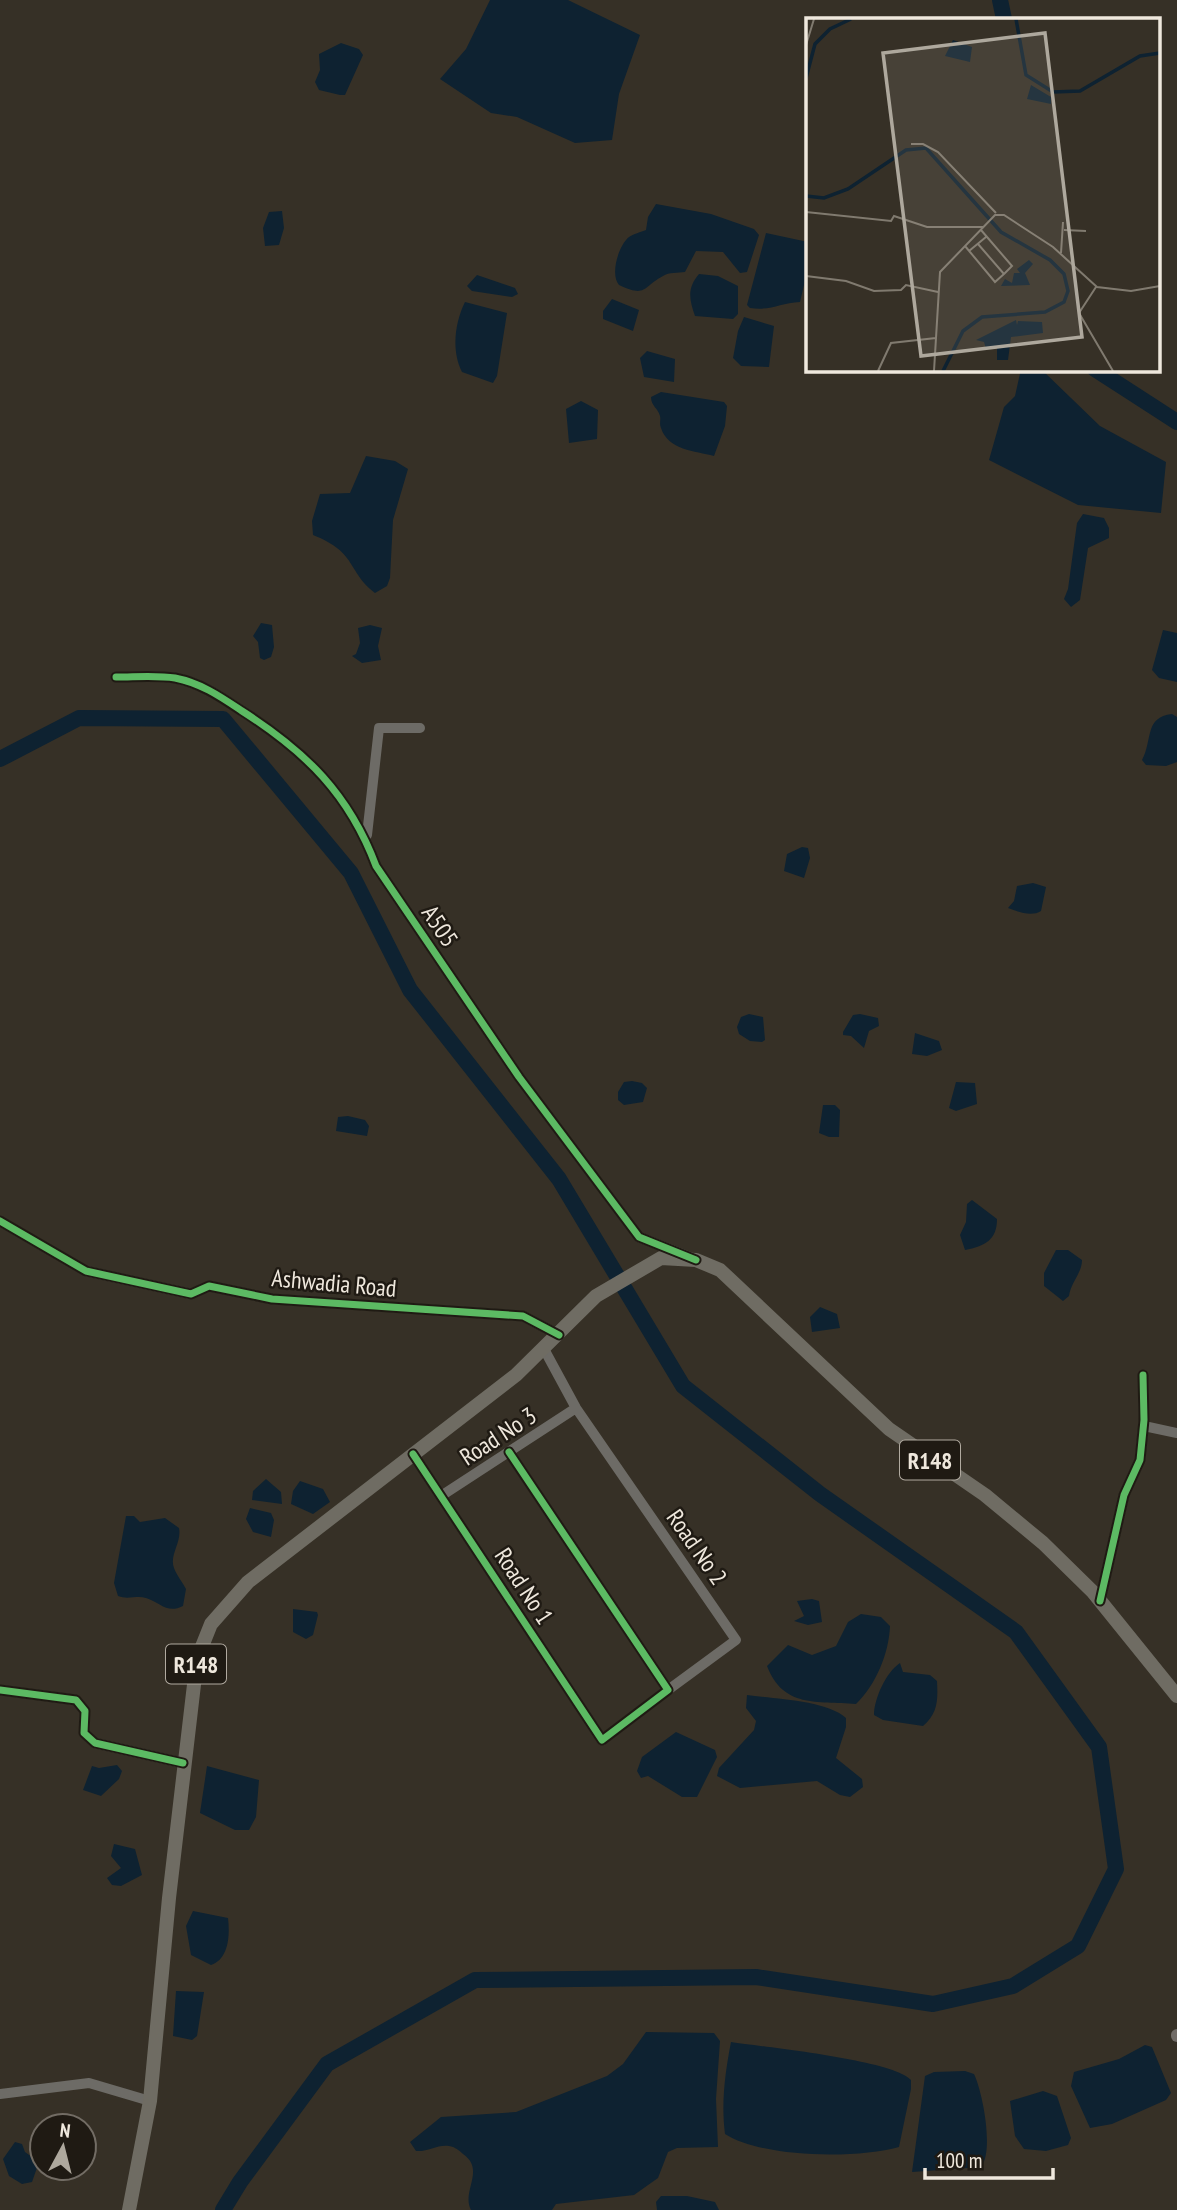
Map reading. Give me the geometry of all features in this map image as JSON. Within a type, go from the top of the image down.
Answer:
[{"type":"main road","name":"R148","points":[[129,2210],[150,2101],[183,1763],[197,1659],[211,1623],[248,1582],[516,1375],[596,1296],[661,1258],[696,1260],[720,1270],[889,1429],[985,1496],[1043,1543],[1100,1601],[1177,1696]]},
{"type":"street","name":"A505","points":[[116,677],[174,678],[205,687],[279,735],[307,757],[363,829],[376,866],[519,1077],[639,1237],[696,1260]]},
{"type":"street","points":[[366,839],[379,728],[420,728]]},
{"type":"street","name":"Ashwadia Road","points":[[0,1221],[86,1271],[107,1273],[191,1294],[209,1286],[272,1299],[523,1317],[559,1335]]},
{"type":"street","points":[[544,1349],[576,1408]]},
{"type":"street","points":[[1100,1601],[1124,1495],[1140,1460],[1143,1375]]},
{"type":"street","name":"Road No 3","points":[[441,1496],[576,1408]]},
{"type":"street","name":"Road No 2","points":[[576,1408],[736,1640],[668,1690]]},
{"type":"street","points":[[1143,1426],[1177,1433]]},
{"type":"street","points":[[509,1452],[668,1690]]},
{"type":"street","name":"Road No 1","points":[[413,1454],[602,1740],[668,1690]]},
{"type":"street","points":[[0,1690],[76,1700],[85,1711],[84,1733],[95,1743],[183,1763]]},
{"type":"street","points":[[0,2094],[89,2083],[150,2101]]},
{"type":"water","points":[[490,0],[568,0],[640,35],[619,94],[612,140],[575,143],[517,117],[491,113],[440,79],[466,49]]},
{"type":"water","points":[[341,43],[359,49],[363,55],[345,95],[319,90],[315,82],[320,70],[319,54]]},
{"type":"water","points":[[656,204],[711,214],[754,229],[759,235],[747,272],[740,273],[723,252],[696,251],[685,272],[665,275],[640,291],[619,285],[615,268],[622,247],[629,237],[646,230],[648,217]]},
{"type":"water","points":[[282,211],[284,228],[279,245],[265,246],[263,228],[269,212]]},
{"type":"water","points":[[766,233],[806,242],[806,276],[800,302],[764,308],[750,308],[747,305]]},
{"type":"water","points":[[699,274],[718,276],[738,286],[738,314],[733,319],[695,316],[690,294],[692,284]]},
{"type":"water","points":[[477,275],[515,288],[518,294],[512,297],[472,291],[467,286]]},
{"type":"water","points":[[612,299],[639,310],[633,331],[603,319],[603,311]]},
{"type":"water","points":[[465,302],[507,313],[497,376],[493,383],[462,372],[459,364],[455,346],[459,318]]},
{"type":"water","points":[[744,317],[774,326],[769,367],[741,366],[733,358],[738,331]]},
{"type":"water","points":[[647,351],[675,359],[674,382],[644,377],[640,358]]},
{"type":"water","points":[[1021,371],[1043,371],[1100,426],[1166,462],[1161,513],[1078,505],[989,460],[1004,407],[1015,396]]},
{"type":"water","points":[[661,392],[724,402],[727,406],[725,426],[714,456],[676,445],[665,435],[651,397]]},
{"type":"water","points":[[581,401],[598,410],[597,439],[569,443],[566,409]]},
{"type":"water","points":[[366,456],[395,461],[408,469],[393,520],[390,578],[387,586],[375,593],[359,577],[338,548],[313,535],[312,521],[320,494],[350,493]]},
{"type":"water","points":[[1083,514],[1104,518],[1109,528],[1109,538],[1088,548],[1080,600],[1071,607],[1064,599],[1068,589],[1077,523]]},
{"type":"water","points":[[261,623],[272,625],[274,647],[271,657],[264,660],[260,658],[258,642],[253,636]]},
{"type":"water","points":[[370,625],[382,628],[378,646],[381,660],[362,663],[352,656],[356,654],[360,643],[358,628]]},
{"type":"water","points":[[1163,630],[1177,633],[1177,682],[1159,678],[1152,670]]},
{"type":"water","points":[[1172,714],[1177,717],[1177,762],[1166,766],[1146,765],[1142,760],[1153,725],[1163,716]]},
{"type":"water","points":[[802,847],[808,848],[810,858],[804,878],[784,871],[787,854]]},
{"type":"water","points":[[1033,883],[1046,887],[1041,911],[1029,914],[1008,908],[1014,901],[1017,886]]},
{"type":"water","points":[[749,1014],[763,1017],[765,1040],[762,1042],[750,1041],[739,1034],[737,1027],[741,1017]]},
{"type":"water","points":[[853,1015],[878,1018],[879,1026],[869,1031],[864,1048],[851,1036],[843,1035]]},
{"type":"water","points":[[915,1033],[939,1041],[942,1050],[927,1056],[912,1054]]},
{"type":"water","points":[[624,1082],[642,1083],[647,1088],[643,1102],[624,1105],[618,1100],[618,1092]]},
{"type":"water","points":[[956,1082],[975,1083],[977,1104],[956,1111],[949,1108]]},
{"type":"water","points":[[823,1105],[835,1105],[840,1110],[839,1137],[819,1133]]},
{"type":"water","points":[[338,1117],[365,1120],[369,1126],[367,1136],[336,1131]]},
{"type":"water","points":[[972,1200],[997,1219],[995,1232],[988,1241],[965,1250],[960,1235],[966,1222],[967,1204]]},
{"type":"water","points":[[1056,1250],[1068,1250],[1082,1260],[1069,1296],[1063,1301],[1044,1286],[1044,1273]]},
{"type":"water","points":[[820,1307],[837,1314],[840,1328],[812,1332],[810,1317]]},
{"type":"water","points":[[266,1479],[281,1492],[282,1504],[252,1500],[253,1491]]},
{"type":"water","points":[[300,1481],[323,1489],[330,1502],[313,1514],[291,1504],[293,1491]]},
{"type":"water","points":[[250,1508],[271,1513],[274,1520],[271,1537],[253,1532],[246,1519]]},
{"type":"water","points":[[126,1516],[134,1516],[140,1522],[165,1518],[179,1528],[173,1563],[186,1589],[183,1606],[173,1609],[146,1598],[118,1596],[114,1583]]},
{"type":"water","points":[[797,1601],[819,1601],[822,1622],[808,1625],[794,1621],[804,1616]]},
{"type":"water","points":[[293,1609],[317,1612],[313,1635],[306,1639],[293,1632]]},
{"type":"water","points":[[861,1614],[881,1617],[890,1626],[880,1668],[870,1688],[856,1704],[803,1700],[792,1696],[774,1680],[767,1666],[788,1645],[812,1655],[836,1646],[848,1622]]},
{"type":"water","points":[[900,1663],[903,1672],[930,1675],[937,1681],[936,1706],[923,1726],[883,1720],[874,1715],[882,1686]]},
{"type":"water","points":[[747,1695],[826,1707],[846,1718],[846,1727],[836,1758],[862,1779],[863,1787],[850,1797],[840,1795],[817,1781],[740,1788],[717,1776],[719,1768],[754,1730],[756,1721],[746,1708]]},
{"type":"water","points":[[676,1732],[715,1750],[717,1757],[697,1797],[682,1797],[648,1776],[641,1778],[637,1771],[642,1757]]},
{"type":"water","points":[[117,1765],[122,1771],[119,1779],[101,1796],[83,1790],[92,1766],[99,1768]]},
{"type":"water","points":[[207,1766],[259,1780],[256,1817],[249,1830],[235,1830],[200,1813]]},
{"type":"water","points":[[114,1844],[135,1849],[142,1875],[121,1886],[112,1885],[107,1878],[121,1868],[111,1856]]},
{"type":"water","points":[[193,1911],[228,1918],[229,1932],[225,1952],[222,1958],[211,1965],[191,1955],[186,1926]]},
{"type":"water","points":[[176,1991],[204,1992],[197,2036],[192,2040],[173,2036]]},
{"type":"water","points":[[646,2032],[714,2033],[720,2041],[716,2099],[718,2147],[677,2148],[668,2152],[658,2178],[634,2195],[556,2204],[552,2210],[471,2210],[469,2195],[473,2167],[470,2160],[451,2146],[416,2151],[410,2142],[441,2117],[516,2112],[607,2076],[623,2064]]},
{"type":"water","points":[[731,2042],[880,2066],[911,2080],[899,2147],[859,2153],[810,2154],[762,2148],[725,2134],[724,2088]]},
{"type":"water","points":[[1145,2045],[1152,2047],[1171,2093],[1166,2100],[1112,2124],[1090,2128],[1071,2086],[1074,2072],[1119,2059]]},
{"type":"water","points":[[965,2071],[974,2074],[984,2108],[987,2148],[981,2167],[912,2172],[925,2076],[934,2072]]},
{"type":"water","points":[[1043,2091],[1057,2096],[1071,2138],[1068,2145],[1046,2151],[1024,2149],[1015,2136],[1010,2101]]},
{"type":"water","points":[[15,2142],[22,2144],[28,2154],[28,2182],[32,2182],[22,2184],[9,2176],[3,2159]]},
{"type":"water","points":[[661,2196],[687,2196],[715,2202],[719,2210],[657,2210],[656,2202]]},
{"type":"waterway","points":[[1000,0],[1004,18]]},
{"type":"waterway","points":[[1098,371],[1177,422]]},
{"type":"waterway","points":[[0,759],[79,718],[223,719],[351,873],[410,990],[559,1179],[683,1386],[820,1494],[1016,1632],[1099,1747],[1116,1869],[1078,1946],[1013,1986],[933,2004],[756,1977],[475,1980],[327,2064],[240,2182],[223,2210]]},
{"type":"cycle path","points":[[116,677],[168,677],[202,687],[265,726],[323,777],[353,817],[376,866],[519,1077],[639,1237],[696,1260]]},
{"type":"cycle path","points":[[0,1221],[86,1271],[191,1294],[209,1286],[272,1299],[523,1316],[559,1335]]},
{"type":"cycle path","points":[[1100,1601],[1124,1495],[1140,1460],[1144,1420],[1143,1375]]},
{"type":"cycle path","points":[[413,1454],[602,1740],[668,1690],[509,1452]]},
{"type":"cycle path","points":[[0,1690],[76,1700],[85,1711],[84,1733],[95,1743],[183,1763]]}]
